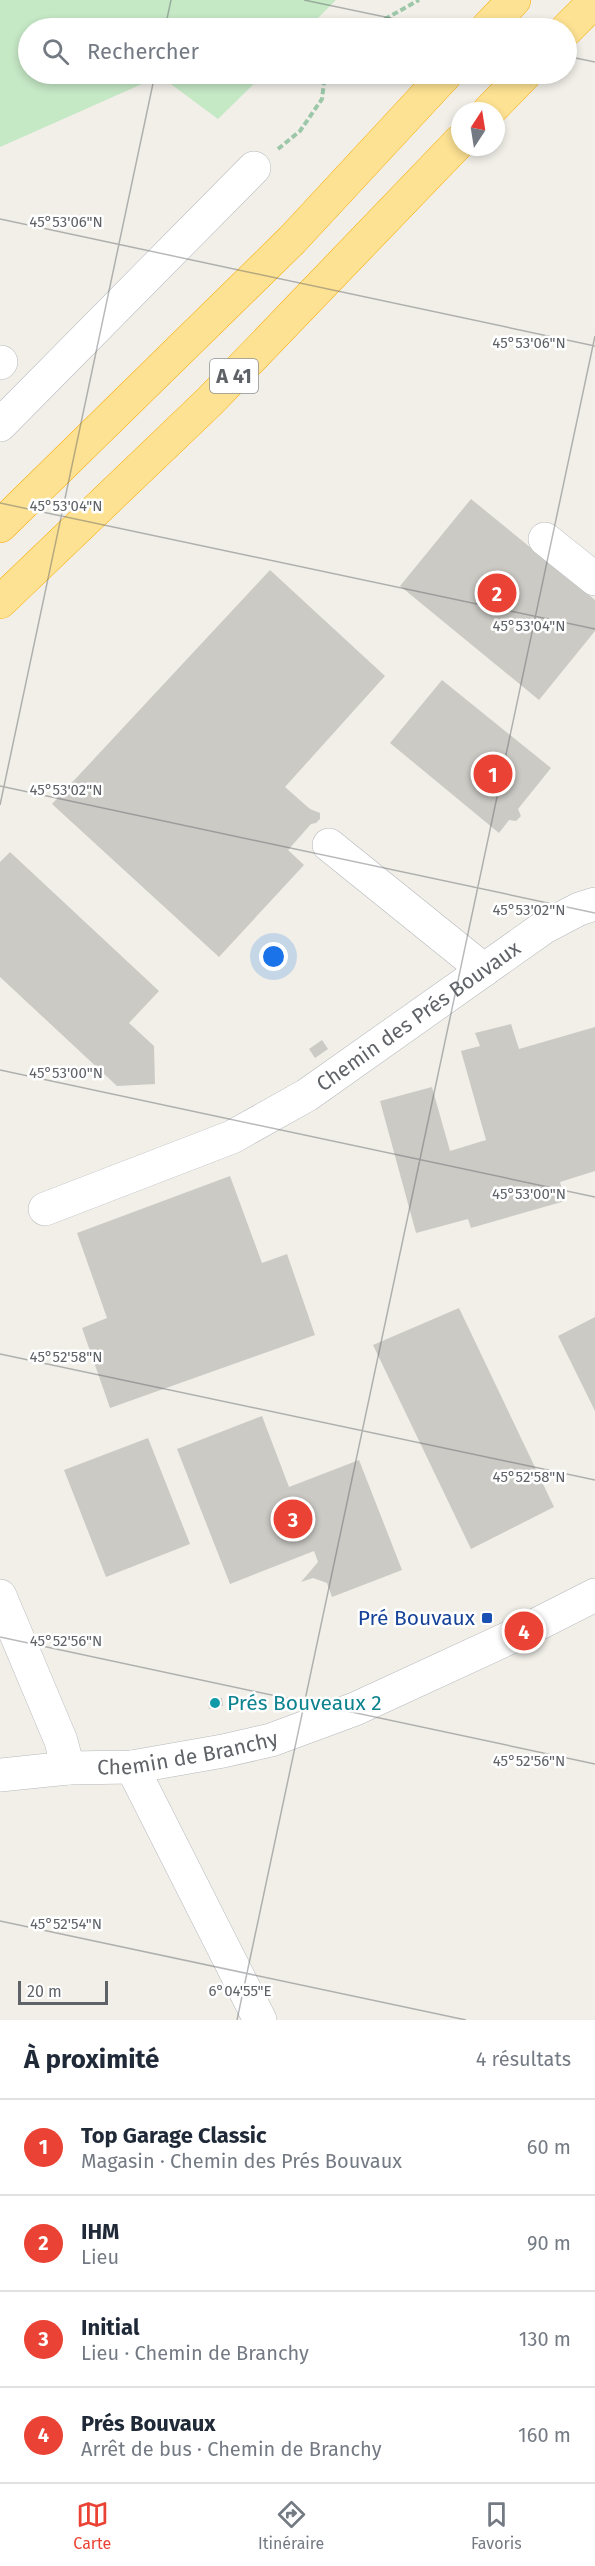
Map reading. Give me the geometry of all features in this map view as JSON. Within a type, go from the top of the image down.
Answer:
[{"type":"highway","points":[[497,18],[514,0]]},
{"type":"highway","points":[[577,20],[595,1]]},
{"type":"highway","name":"A 41","points":[[0,526],[292,240],[437,84]]},
{"type":"highway","points":[[498,102],[515,84]]},
{"type":"highway","name":"A 41","points":[[0,602],[210,401],[451,150]]},
{"type":"street","points":[[0,425],[254,168]]},
{"type":"street","points":[[545,539],[595,579]]},
{"type":"street","points":[[329,844],[484,970]]},
{"type":"street","name":"Chemin des Prés Bouvaux","points":[[45,1209],[232,1137],[307,1095],[543,928],[579,909],[595,904]]},
{"type":"street","name":"Chemin de Branchy","points":[[0,1775],[68,1768],[132,1767],[224,1751],[271,1740],[355,1709],[524,1631],[595,1595]]},
{"type":"street","points":[[0,1596],[61,1741],[68,1768]]},
{"type":"street","points":[[132,1767],[260,2020]]},
{"type":"path","points":[[387,18],[419,0]]},
{"type":"path","points":[[254,168],[300,131],[322,99],[324,84]]},
{"type":"green space","points":[[0,0],[336,0],[318,18],[18,18],[18,84],[142,84],[0,147]]},
{"type":"green space","points":[[171,84],[254,84],[218,119]]},
{"type":"building","points":[[471,499],[595,600],[595,631],[539,700],[400,586]]},
{"type":"building","points":[[270,570],[385,676],[285,787],[310,809],[320,813],[320,819],[311,824],[288,850],[304,865],[219,957],[52,804]]},
{"type":"building","points":[[442,680],[551,768],[518,809],[521,816],[516,821],[509,820],[499,833],[390,743]]},
{"type":"building","points":[[10,852],[159,991],[129,1023],[154,1046],[155,1084],[117,1086],[0,977],[0,862]]},
{"type":"building","points":[[511,1024],[519,1049],[595,1027],[595,1171],[560,1182],[565,1201],[471,1228],[468,1219],[416,1233],[380,1101],[432,1087],[450,1151],[486,1140],[461,1051],[480,1046],[475,1033]]},
{"type":"building","points":[[322,1040],[328,1049],[315,1058],[309,1049]]},
{"type":"building","points":[[230,1176],[262,1263],[287,1254],[315,1335],[110,1408],[82,1328],[107,1318],[77,1233]]},
{"type":"building","points":[[459,1308],[554,1507],[471,1549],[373,1345]]},
{"type":"building","points":[[595,1317],[595,1411],[558,1336]]},
{"type":"building","points":[[262,1416],[289,1487],[359,1460],[402,1570],[332,1597],[327,1583],[313,1578],[301,1582],[318,1562],[314,1551],[230,1584],[177,1449]]},
{"type":"building","points":[[148,1438],[190,1544],[106,1577],[64,1470]]},
{"type":"building","name":"Prés Bouveaux 2","points":[[222,1698],[223,1706],[209,1709],[208,1700]]},
{"type":"place","name":"IHM","points":[[497,593]]},
{"type":"place","name":"Top Garage Classic","points":[[493,774]]},
{"type":"place","name":"Initial","points":[[293,1519]]},
{"type":"place","name":"Pré Bouvaux","points":[[487,1618]]},
{"type":"place","name":"Prés Bouvaux","points":[[524,1631]]},
{"type":"place","name":"Prés Bouveaux 2","points":[[215,1703]]}]
